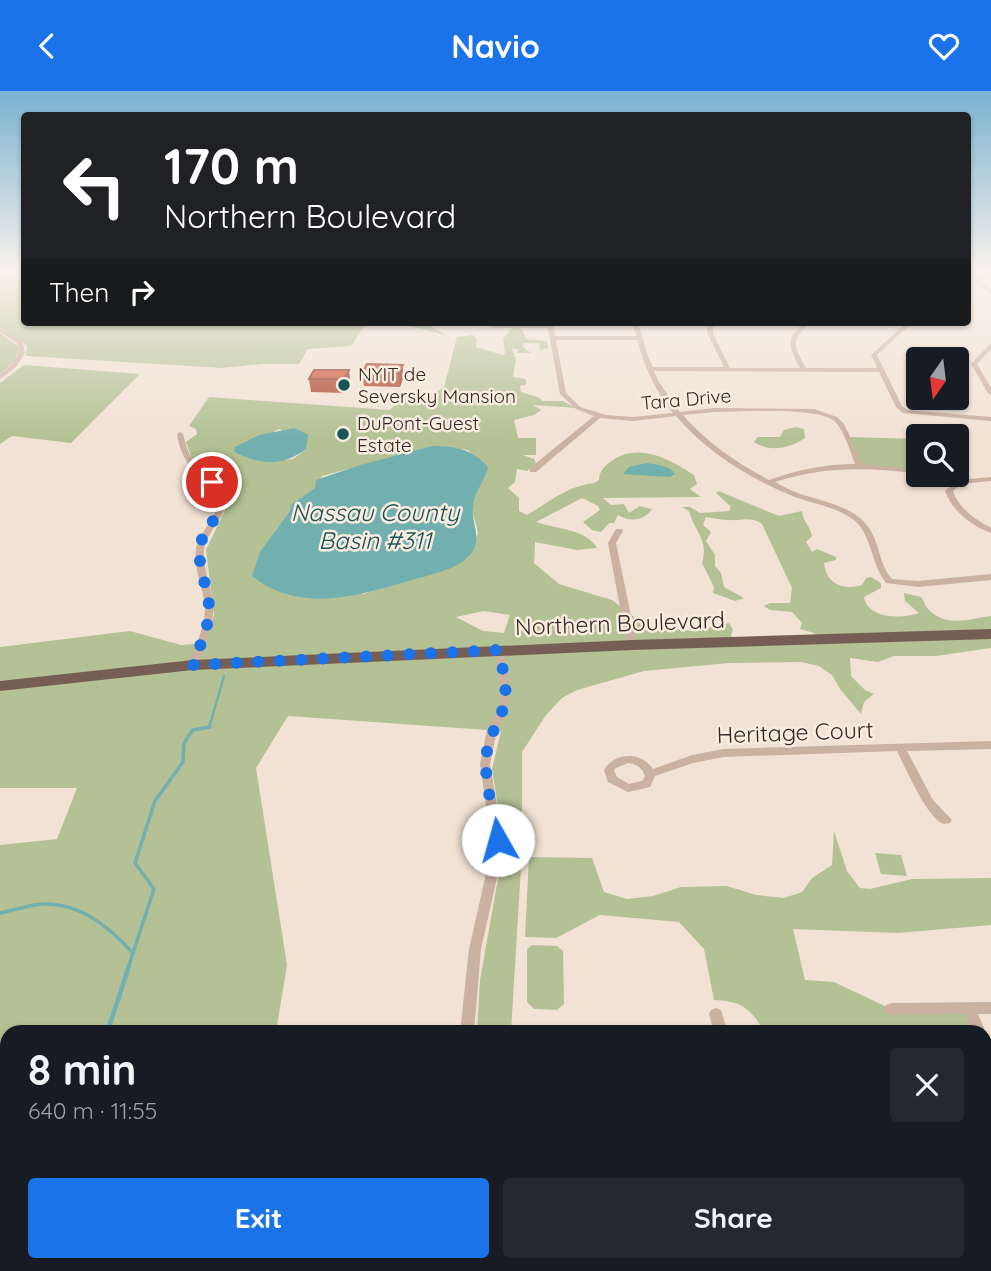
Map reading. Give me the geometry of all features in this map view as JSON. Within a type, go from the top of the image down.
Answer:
[{"type":"main road","name":"Northern Boulevard","points":[[0,686],[193,665],[498,650],[991,634]]},
{"type":"street","name":"Tara Drive","points":[[551,328],[563,394],[578,408],[598,416],[633,419],[676,413],[788,408],[817,411],[835,418],[842,425],[860,466]]},
{"type":"street","points":[[636,328],[650,369],[666,402],[710,448],[769,482],[848,514],[863,525],[870,533],[882,571],[889,581],[918,584],[991,577]]},
{"type":"street","points":[[710,328],[727,368]]},
{"type":"street","points":[[801,328],[792,340],[804,369]]},
{"type":"street","points":[[903,328],[876,352],[875,358],[899,407],[905,412],[991,418]]},
{"type":"street","points":[[0,330],[20,342],[23,351],[21,358],[0,377]]},
{"type":"street","points":[[552,338],[638,338]]},
{"type":"street","points":[[991,345],[974,364],[991,393]]},
{"type":"street","points":[[650,369],[880,370]]},
{"type":"street","points":[[533,470],[598,416]]},
{"type":"street","points":[[180,434],[182,451],[188,462],[220,494],[222,507],[200,546],[209,607],[207,627],[193,665]]},
{"type":"street","points":[[769,482],[812,467],[860,466],[906,471]]},
{"type":"street","points":[[969,481],[991,479]]},
{"type":"street","points":[[953,487],[949,491],[953,500],[975,521],[991,531]]},
{"type":"street","points":[[619,531],[612,543],[632,645]]},
{"type":"street","points":[[468,1025],[475,949],[498,847],[485,764],[492,730],[505,699],[504,675],[498,650]]},
{"type":"street","name":"Heritage Court","points":[[650,774],[692,759],[724,753],[991,745]]},
{"type":"street","points":[[901,749],[929,803],[946,820]]},
{"type":"street","points":[[969,1008],[976,1025]]},
{"type":"street","points":[[891,1009],[991,1008]]},
{"type":"street","points":[[716,1014],[719,1025]]},
{"type":"green space","points":[[0,328],[364,328],[351,346],[308,349],[299,364],[222,368],[26,356],[27,346]]},
{"type":"green space","points":[[416,328],[434,328],[446,335]]},
{"type":"green space","points":[[512,328],[522,329],[526,339],[547,341],[548,348],[540,350],[539,343],[523,343],[523,347],[531,353],[517,353],[518,349],[512,349],[516,359],[513,377],[526,379],[526,385],[520,386],[521,392],[542,401],[563,401],[576,408],[533,405],[541,410],[534,415],[514,420],[518,438],[536,438],[536,455],[523,455],[534,459],[536,463],[527,471],[517,469],[515,482],[508,488],[519,498],[519,511],[527,515],[568,490],[595,483],[599,480],[603,468],[620,456],[631,453],[664,458],[685,469],[694,475],[697,484],[690,489],[701,497],[603,498],[611,505],[624,504],[629,513],[640,506],[652,509],[646,516],[637,519],[618,515],[614,523],[609,523],[601,532],[592,530],[583,522],[600,510],[598,506],[582,498],[536,522],[578,533],[597,548],[577,550],[535,542],[534,563],[559,584],[612,600],[638,620],[654,627],[693,631],[729,623],[733,630],[733,641],[816,638],[814,633],[800,629],[802,623],[792,612],[770,610],[764,606],[770,603],[790,603],[792,588],[762,524],[758,522],[750,519],[706,517],[703,525],[711,532],[706,541],[715,555],[715,566],[721,573],[724,587],[744,598],[735,601],[713,593],[714,587],[702,563],[703,542],[689,511],[682,507],[690,507],[700,513],[729,511],[731,507],[716,493],[718,491],[779,516],[802,511],[812,536],[806,542],[812,552],[817,549],[836,557],[836,560],[824,563],[828,576],[836,584],[855,587],[871,577],[881,583],[881,588],[864,597],[872,610],[878,613],[903,616],[919,613],[905,601],[904,593],[921,597],[928,609],[944,619],[960,621],[991,616],[991,648],[936,656],[894,656],[878,662],[850,658],[851,676],[865,690],[874,694],[864,702],[861,714],[832,675],[819,666],[801,662],[729,663],[644,671],[577,690],[562,698],[546,715],[522,752],[522,851],[511,1025],[477,1025],[480,980],[504,845],[492,769],[501,731],[288,716],[256,768],[287,965],[277,1025],[0,1025],[0,845],[57,839],[77,788],[0,788],[0,647],[130,631],[181,645],[206,643],[214,615],[206,550],[226,508],[224,492],[191,457],[186,442],[197,434],[196,429],[189,426],[209,397],[390,410],[409,398],[444,387],[457,337],[473,335],[477,340],[476,347],[503,355],[503,339]],"holes":[[[280,429],[306,449],[293,459],[275,461],[274,431]],[[432,446],[468,450],[486,474],[478,485],[472,509],[478,533],[467,558],[441,571],[363,594],[270,539],[292,505],[315,488],[322,476]],[[484,611],[510,615],[504,633],[483,631],[456,617]]]},
{"type":"green space","points":[[0,333],[19,347],[15,361],[0,374]]},
{"type":"green space","points":[[24,365],[140,374],[71,443],[12,436],[0,444],[0,383]]},
{"type":"green space","points":[[796,427],[804,429],[805,438],[793,444],[773,448],[754,442],[758,437],[780,437],[784,430]]},
{"type":"green space","points":[[847,437],[906,439],[906,470],[860,466]]},
{"type":"green space","points":[[834,831],[847,871],[860,888],[870,889],[912,879],[991,878],[991,925],[898,933],[793,929],[805,980],[834,982],[891,1009],[969,1008],[976,1025],[759,1025],[744,1007],[714,1000],[704,949],[679,922],[600,915],[556,938],[525,937],[529,857],[592,858],[604,892],[627,899],[653,896],[681,887],[727,886],[756,895],[784,898],[802,892],[812,878],[832,865]]},
{"type":"green space","points":[[875,853],[901,855],[907,876],[881,874]]},
{"type":"green space","points":[[532,945],[557,946],[563,951],[564,1004],[557,1010],[534,1009],[527,1002],[527,949]]},
{"type":"water","points":[[294,428],[308,435],[306,449],[288,459],[262,462],[234,452],[235,447],[259,435]]},
{"type":"water","name":"Nassau County Basin #311","points":[[432,446],[463,450],[476,456],[488,467],[474,502],[475,546],[462,562],[441,572],[392,586],[330,598],[290,595],[270,588],[252,576],[260,552],[290,511],[291,505],[315,488],[316,480]]},
{"type":"water","points":[[647,463],[666,467],[675,474],[670,477],[623,474],[629,467]]},
{"type":"building","points":[[367,364],[403,365],[399,374],[362,373]]},
{"type":"building","points":[[314,370],[349,370],[344,379],[309,379]]},
{"type":"waterway","points":[[209,727],[224,676]]},
{"type":"waterway","points":[[133,953],[154,889],[135,863],[155,801],[183,762],[184,743],[193,730],[209,727]]},
{"type":"waterway","points":[[0,913],[43,904],[69,907],[93,918],[133,953]]},
{"type":"waterway","points":[[128,968],[133,953]]},
{"type":"waterway","points":[[110,1025],[129,966]]},
{"type":"place","name":"NYIT de Seversky Mansion","points":[[344,385]]},
{"type":"place","name":"DuPont-Guest Estate","points":[[343,434]]},
{"type":"route","points":[[212,482],[220,494],[222,507],[200,546],[209,607],[207,627],[193,665],[498,650],[506,687],[505,699],[492,730],[485,764],[498,840]]}]
